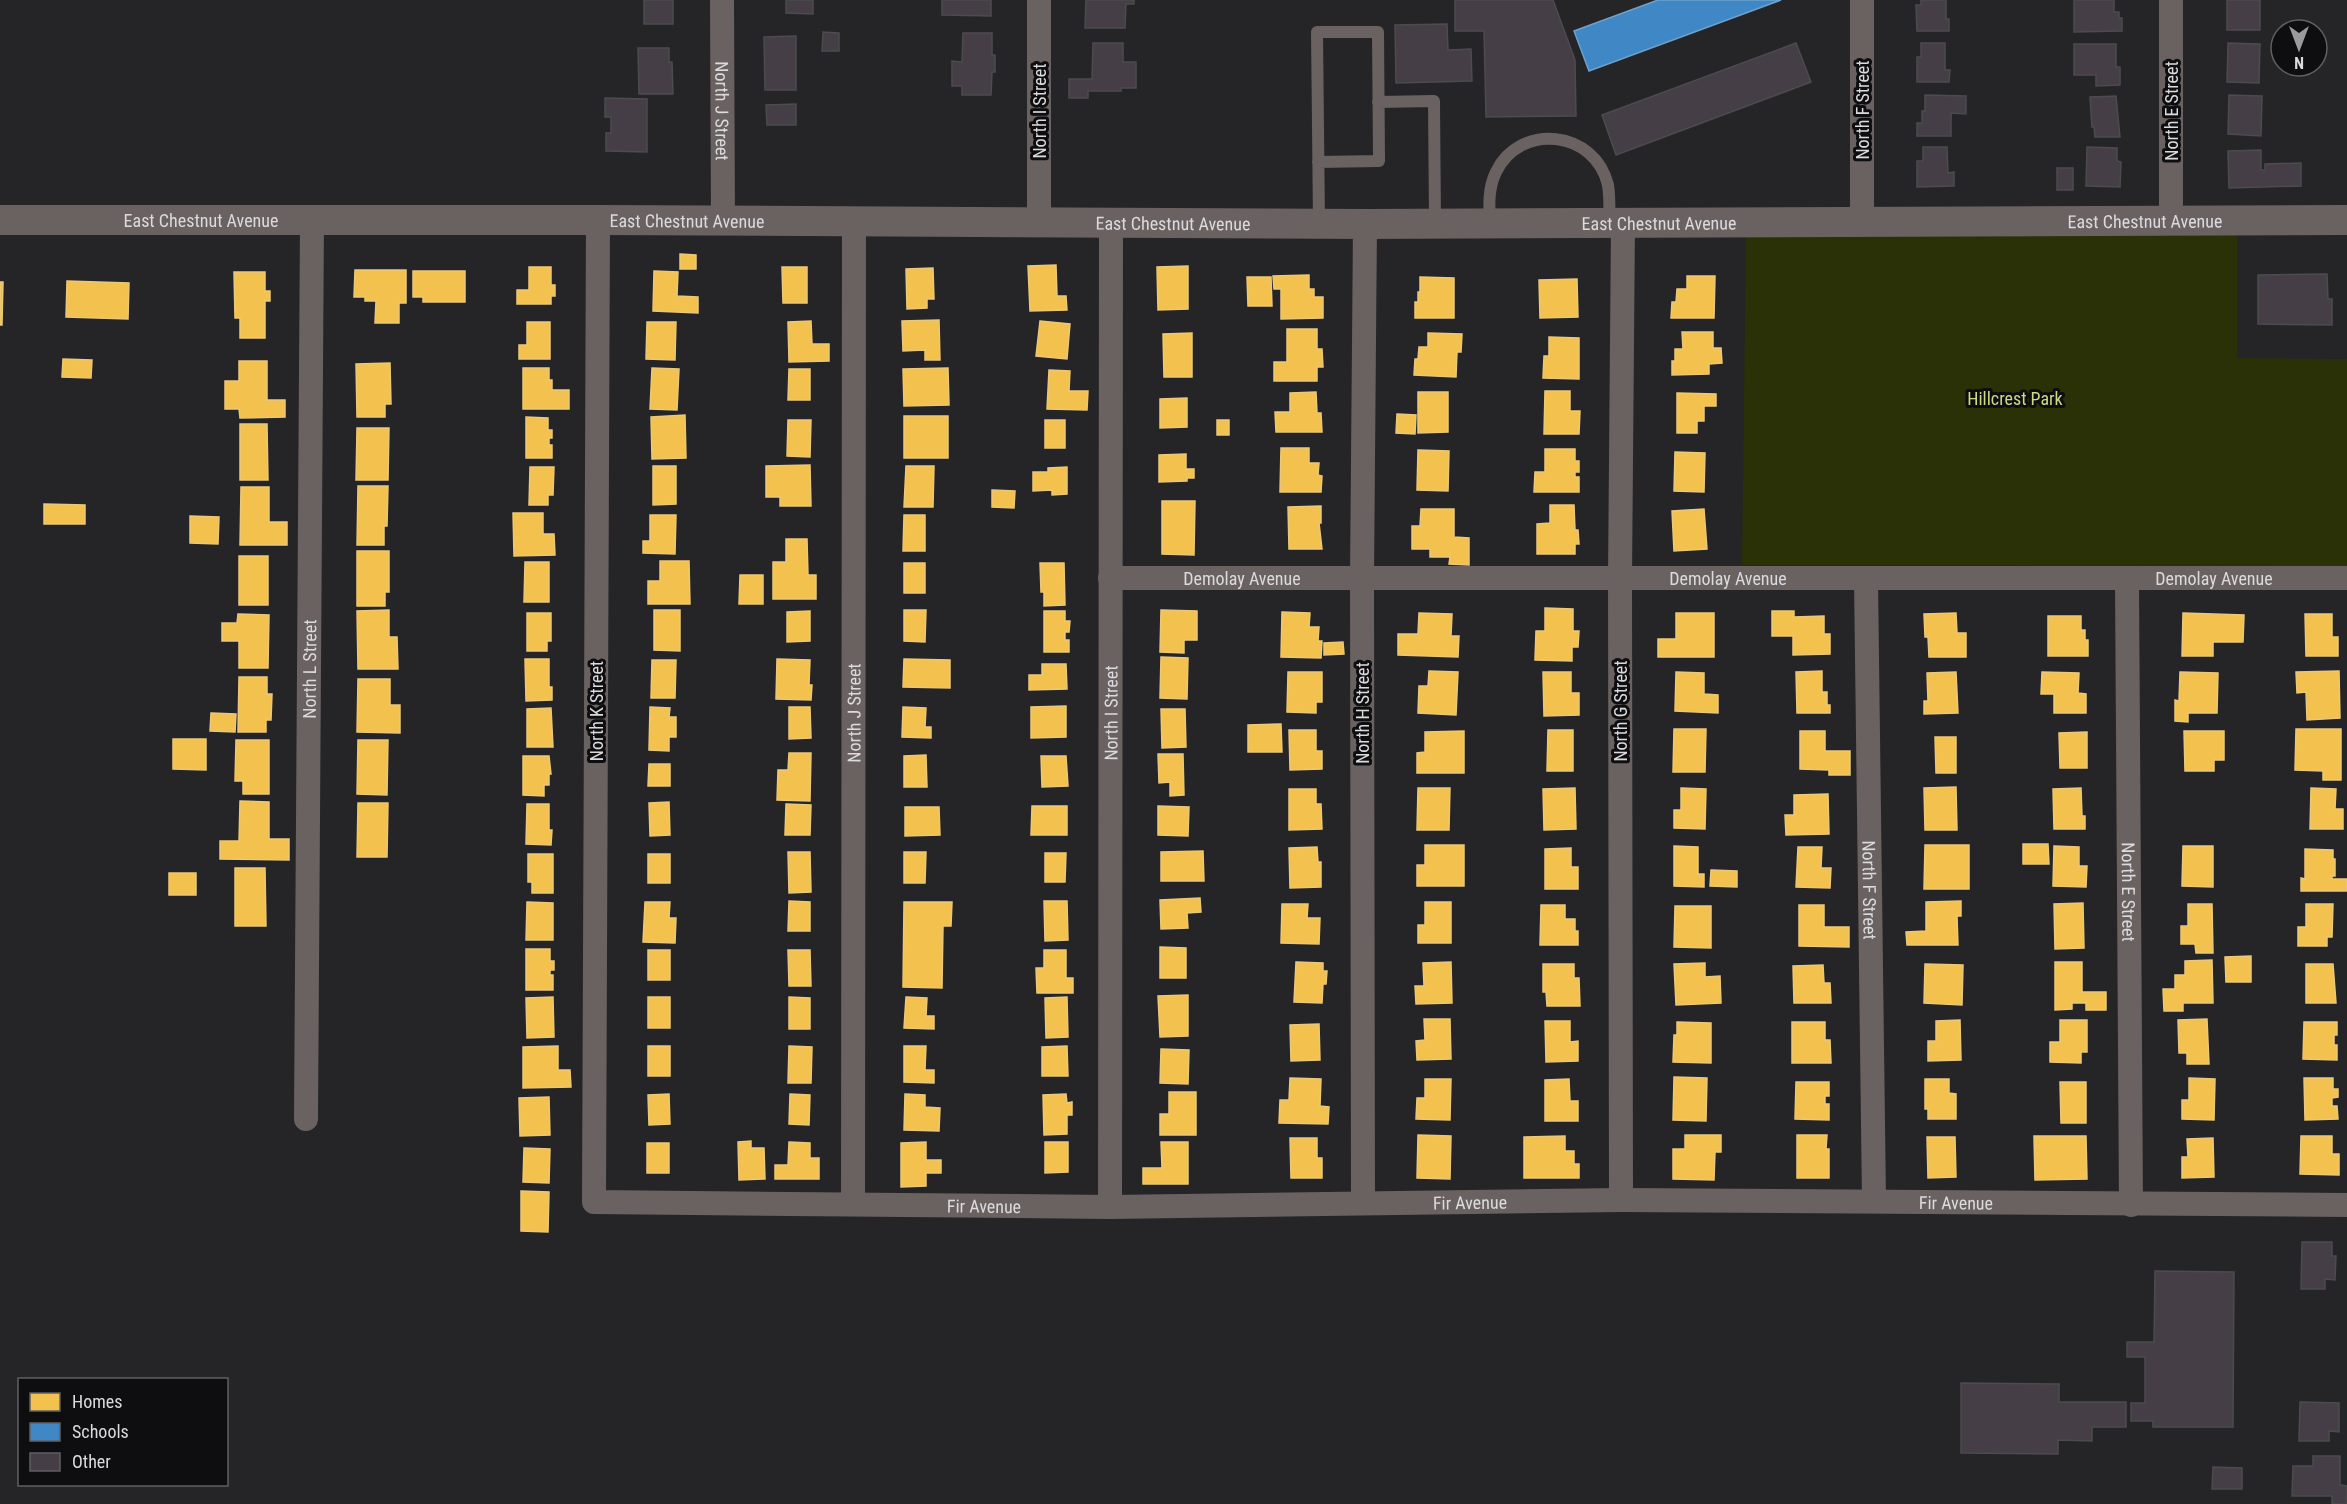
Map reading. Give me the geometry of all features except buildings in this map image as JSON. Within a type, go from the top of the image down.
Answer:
[{"type":"street","name":"North J Street","points":[[722,0],[723,221]]},
{"type":"street","name":"North I Street","points":[[1039,0],[1039,222]]},
{"type":"street","name":"North F Street","points":[[1862,0],[1862,220]]},
{"type":"street","name":"North E Street","points":[[2171,0],[2171,222]]},
{"type":"street","name":"East Chestnut Avenue","points":[[0,220],[1111,221],[1435,224],[1862,220],[2171,222],[2347,220]]},
{"type":"street","name":"North L Street","points":[[306,1119],[312,220]]},
{"type":"street","name":"North K Street","points":[[594,1202],[598,220]]},
{"type":"street","name":"North J Street","points":[[853,1203],[854,221]]},
{"type":"street","name":"North I Street","points":[[1110,1207],[1111,221]]},
{"type":"street","name":"North G Street","points":[[1616,222],[1620,579],[1621,1200]]},
{"type":"street","name":"North H Street","points":[[1363,1203],[1362,579],[1365,224]]},
{"type":"street","name":"Demolay Avenue","points":[[1110,578],[2347,578]]},
{"type":"street","name":"North F Street","points":[[1866,579],[1874,1201]]},
{"type":"street","name":"North E Street","points":[[2127,579],[2131,1205]]},
{"type":"street","name":"Fir Avenue","points":[[594,1202],[1110,1207],[1621,1200],[2347,1205]]},
{"type":"lane","points":[[1318,162],[1379,161],[1378,32],[1317,32],[1318,162],[1319,224]]},
{"type":"lane","points":[[1378,102],[1434,101],[1435,224]]},
{"type":"lane","points":[[1490,223],[1491,188],[1495,174],[1504,159],[1518,147],[1549,138],[1565,140],[1585,150],[1596,161],[1608,185],[1616,222]]},
{"type":"green space","name":"Hillcrest Park","points":[[1746,229],[2237,232],[2237,358],[2347,359],[2347,566],[1742,565]]}]
